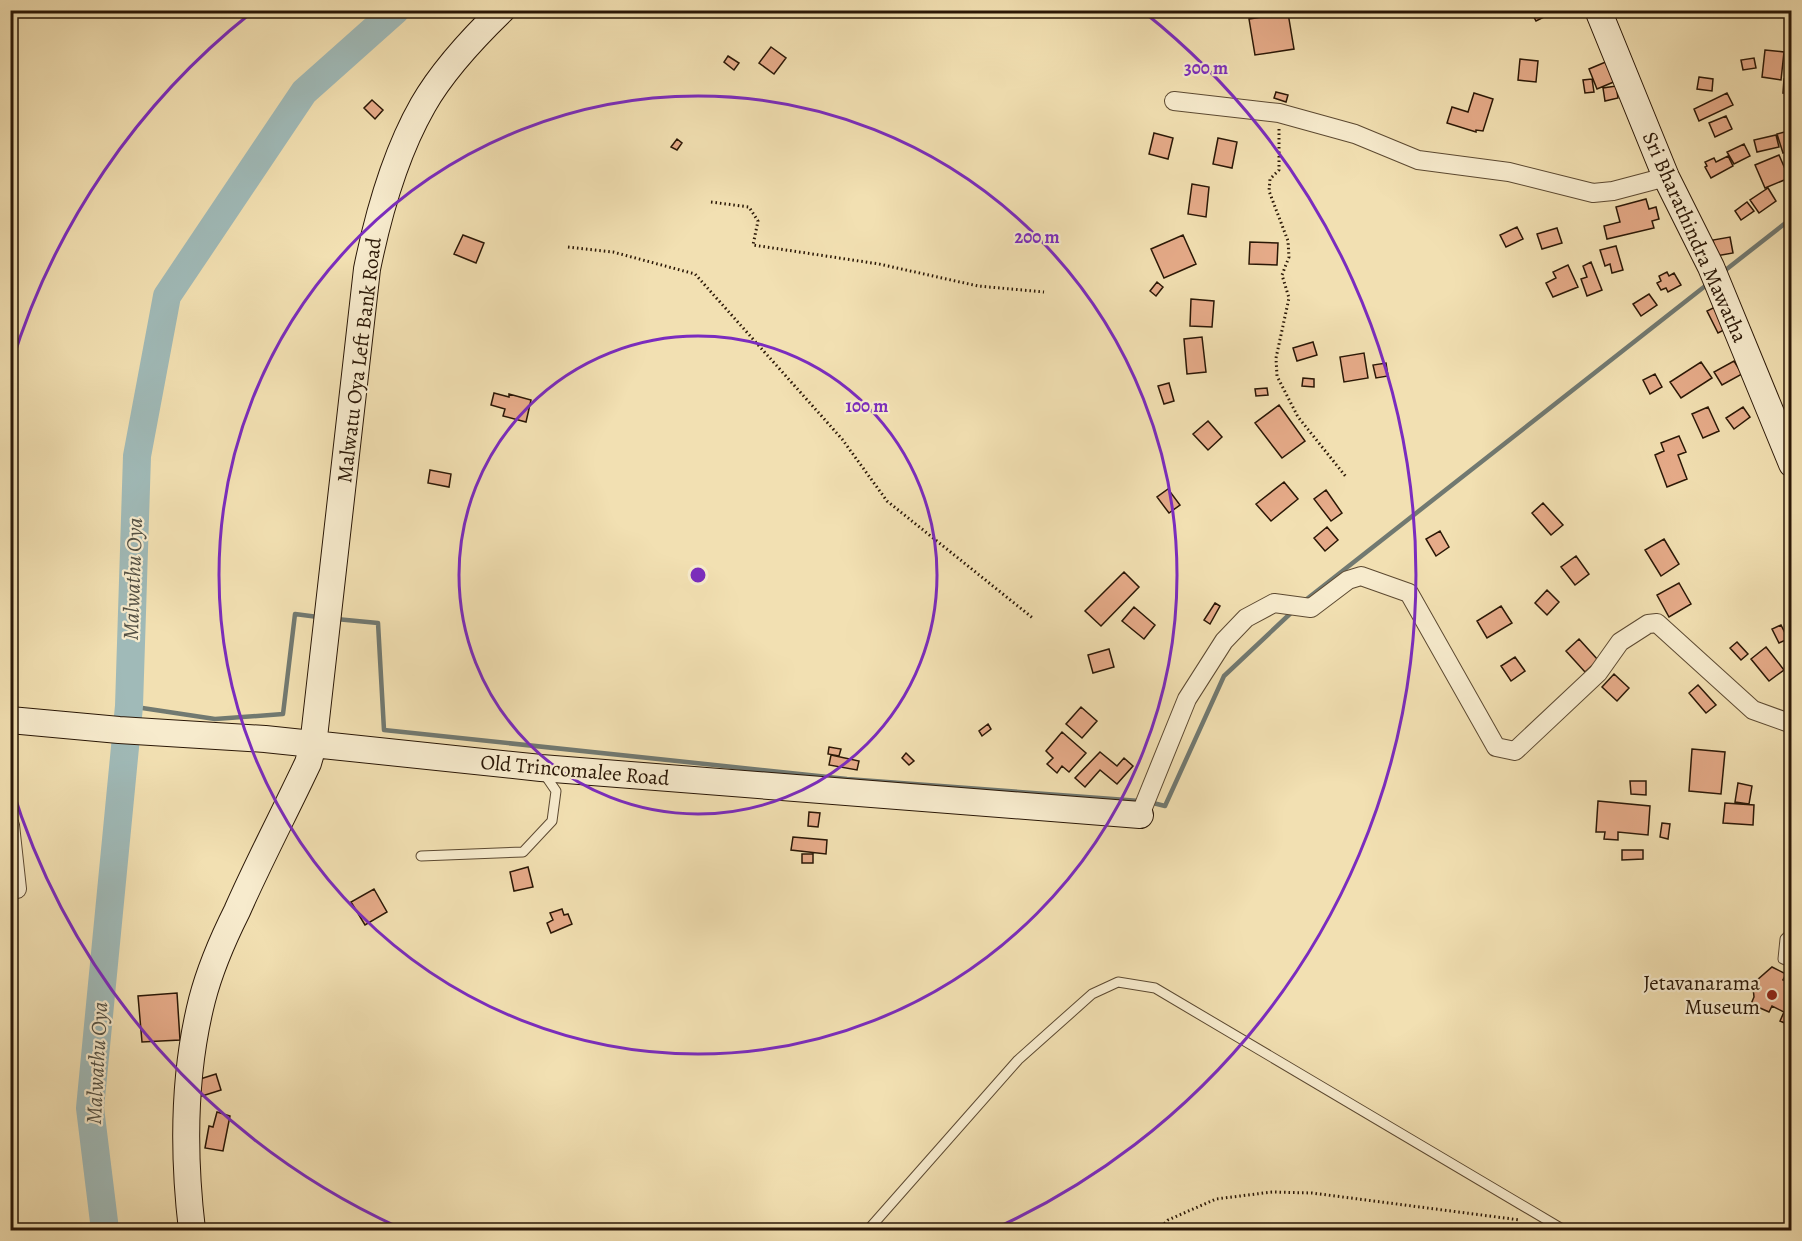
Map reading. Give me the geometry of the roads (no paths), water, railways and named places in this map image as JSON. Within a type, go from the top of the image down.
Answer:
[{"type":"main road","name":"Malwatu Oya Left Bank Road","points":[[192,1230],[187,1190],[186,1108],[202,999],[231,922],[308,763],[313,746],[367,269],[377,223],[422,106],[454,62],[502,10]]},
{"type":"main road","name":"Sri Bharathindra Mawatha","points":[[1598,10],[1665,177],[1711,267],[1791,464]]},
{"type":"main road","name":"Old Trincomalee Road","points":[[12,720],[119,730],[265,739],[313,746],[541,768],[1140,815]]},
{"type":"street","points":[[1174,101],[1279,113],[1354,134],[1418,160],[1509,172],[1593,193],[1613,191],[1665,177]]},
{"type":"street","points":[[1140,815],[1187,699],[1224,641],[1246,618],[1274,603],[1311,608],[1348,580],[1361,576],[1409,593],[1496,747],[1515,751],[1598,673],[1620,642],[1648,624],[1657,623],[1753,710],[1791,724]]},
{"type":"street","points":[[10,825],[16,889]]},
{"type":"lane","points":[[421,856],[524,852],[552,821],[556,791],[541,768]]},
{"type":"lane","points":[[1791,932],[1785,939],[1783,959],[1791,963]]},
{"type":"lane","points":[[867,1230],[1017,1060],[1092,993],[1118,982],[1155,988],[1564,1230]]},
{"type":"waterway","name":"Malwathu Oya","points":[[105,1230],[90,1108],[129,706],[137,456],[167,296],[304,92],[396,10]]},
{"type":"waterway","points":[[1723,272],[1792,218]]},
{"type":"waterway","points":[[1303,602],[1709,283]]},
{"type":"waterway","points":[[1149,802],[1165,806],[1224,676],[1292,612]]},
{"type":"waterway","points":[[129,706],[215,719],[283,714],[295,614],[318,617]]},
{"type":"waterway","points":[[336,619],[378,623],[384,730],[847,779],[1140,801]]},
{"type":"place","name":"Jetavanarama Museum","points":[[1772,995]]}]
